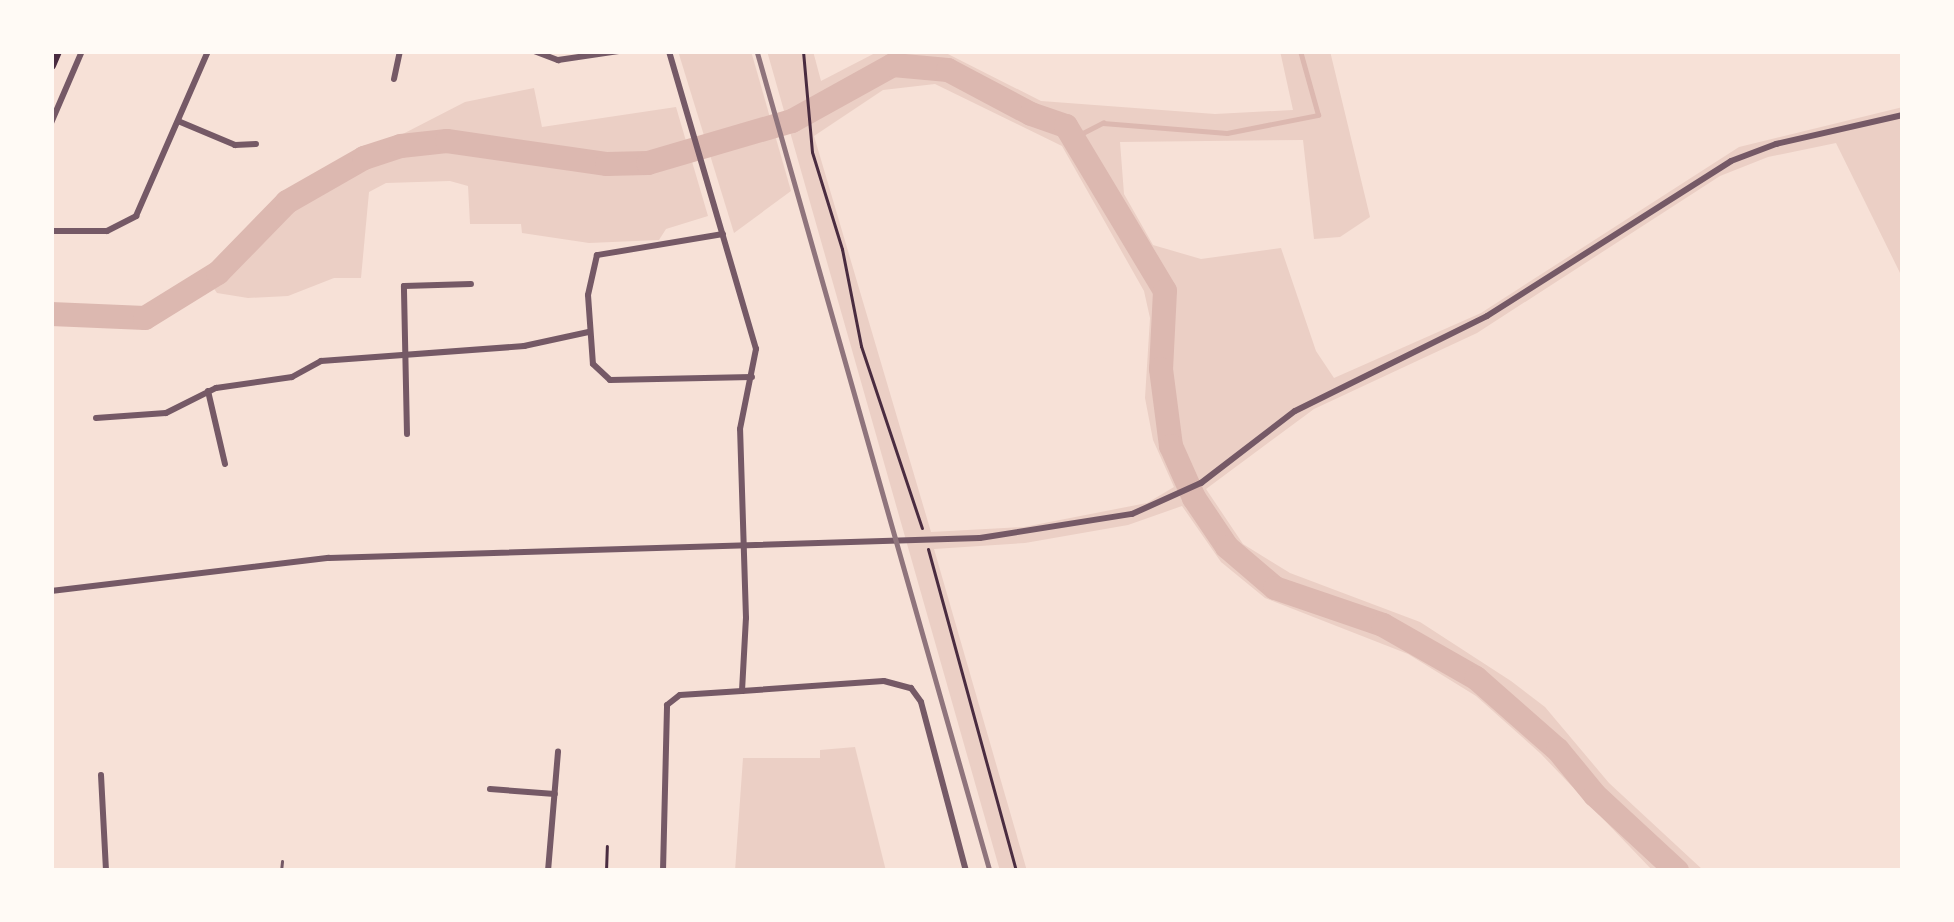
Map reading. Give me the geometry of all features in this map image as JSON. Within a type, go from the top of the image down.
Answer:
[{"type":"main road","points":[[51,65],[57,51]]},
{"type":"street","points":[[51,123],[82,51]]},
{"type":"street","points":[[51,231],[107,231],[132,220],[208,51]]},
{"type":"street","points":[[394,79],[400,51]]},
{"type":"street","points":[[534,51],[558,61],[620,51]]},
{"type":"street","points":[[669,51],[754,338],[752,377],[740,429],[742,691]]},
{"type":"street","points":[[51,591],[364,556],[926,539],[1079,526],[1144,511],[1201,483],[1295,411],[1487,316],[1731,161],[1776,144],[1903,115]]},
{"type":"street","points":[[178,121],[236,145],[256,144]]},
{"type":"street","points":[[724,234],[597,255],[588,278],[593,364],[604,379],[752,377]]},
{"type":"street","points":[[407,434],[406,284],[471,284]]},
{"type":"street","points":[[96,418],[166,413],[208,391],[292,377],[321,362],[524,346],[589,332]]},
{"type":"street","points":[[208,391],[224,464]]},
{"type":"street","points":[[663,871],[667,705],[680,694],[884,681],[911,688],[921,702],[966,871]]},
{"type":"street","points":[[548,871],[558,751]]},
{"type":"street","points":[[101,776],[106,871]]},
{"type":"street","points":[[490,789],[555,794]]},
{"type":"lane","points":[[280,871],[282,861]]},
{"type":"path","points":[[803,51],[808,124],[860,322],[860,346],[926,539],[1016,871]]},
{"type":"path","points":[[606,871],[607,846]]},
{"type":"shaded area","points":[[678,51],[751,51],[791,191],[734,233]]},
{"type":"shaded area","points":[[767,51],[813,51],[821,81],[879,51],[942,51],[1041,101],[1215,114],[1293,110],[1280,51],[1330,51],[1370,217],[1340,237],[1314,239],[1303,140],[1120,142],[1124,194],[1153,245],[1201,259],[1281,248],[1316,351],[1334,378],[1481,313],[1739,147],[1903,107],[1903,279],[1836,143],[1768,157],[1720,176],[1477,333],[1314,409],[1206,489],[1243,544],[1290,573],[1420,622],[1545,707],[1609,783],[1704,871],[1653,871],[1541,754],[1476,696],[1408,654],[1265,598],[1221,562],[1182,506],[1128,525],[1025,543],[934,549],[1027,871],[1000,871]],"holes":[[[935,84],[1062,146],[1144,291],[1150,318],[1145,398],[1153,440],[1174,487],[1147,503],[1024,527],[931,532],[814,136],[883,90]]]},
{"type":"shaded area","points":[[534,88],[542,127],[676,107],[708,216],[666,229],[659,240],[589,243],[522,233],[521,224],[470,224],[468,186],[450,181],[386,183],[369,192],[361,278],[334,278],[288,296],[248,298],[217,293],[203,273],[294,190],[465,102]]},
{"type":"shaded area","points":[[855,747],[886,871],[735,871],[743,758],[820,758],[820,750]]},
{"type":"waterway","points":[[1073,138],[1103,123],[1227,133],[1318,115],[1300,51]]},
{"type":"waterway","points":[[51,314],[145,318],[218,273],[287,202],[364,158],[401,146],[447,141],[607,164],[648,163],[792,121],[893,65],[948,70],[1031,114],[1066,126],[1165,291],[1161,369],[1171,446],[1194,498],[1227,547],[1275,588],[1383,625],[1476,678],[1558,750],[1595,795],[1677,871]]},
{"type":"railway","points":[[757,51],[990,871]]}]
